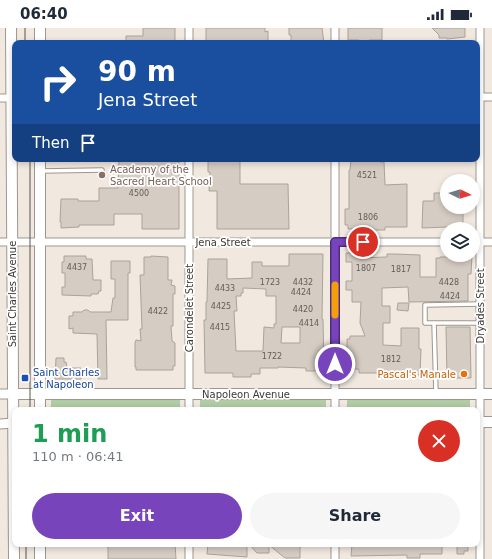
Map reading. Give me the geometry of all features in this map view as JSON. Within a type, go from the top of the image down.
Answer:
[{"type":"main road","name":"Saint Charles Avenue","points":[[11,28],[12,63]]},
{"type":"main road","points":[[40,28],[40,40]]},
{"type":"main road","name":"Saint Charles Avenue","points":[[13,162],[13,407]]},
{"type":"main road","points":[[40,162],[40,407]]},
{"type":"main road","name":"Napoleon Avenue","points":[[13,394],[492,394]]},
{"type":"main road","points":[[480,422],[492,422]]},
{"type":"main road","name":"Saint Charles Avenue","points":[[14,547],[14,559]]},
{"type":"main road","points":[[40,547],[40,559]]},
{"type":"street","points":[[189,28],[189,40]]},
{"type":"street","points":[[335,28],[335,40]]},
{"type":"street","name":"Dryades Street","points":[[480,28],[480,40]]},
{"type":"street","points":[[480,97],[492,96]]},
{"type":"street","points":[[0,98],[12,98]]},
{"type":"street","name":"Carondelet Street","points":[[189,162],[189,407]]},
{"type":"street","points":[[335,162],[335,407]]},
{"type":"street","name":"Dryades Street","points":[[476,222],[477,162]]},
{"type":"street","name":"Jena Street","points":[[0,242],[440,242]]},
{"type":"street","points":[[480,242],[492,242]]},
{"type":"street","name":"Dryades Street","points":[[477,262],[480,304],[480,407]]},
{"type":"street","name":"Napoleon Avenue","points":[[0,394],[13,394]]},
{"type":"street","points":[[0,424],[12,423]]},
{"type":"street","points":[[189,547],[189,559]]},
{"type":"street","points":[[336,547],[336,559]]},
{"type":"street","name":"Dryades Street","points":[[480,547],[480,559]]},
{"type":"lane","points":[[40,171],[102,170]]},
{"type":"lane","points":[[480,304],[425,305],[425,323],[480,323]]},
{"type":"lane","points":[[434,323],[436,394]]},
{"type":"green space","points":[[51,398],[180,398],[180,407],[51,407]]},
{"type":"green space","points":[[200,398],[326,398],[326,407],[200,407]]},
{"type":"green space","points":[[347,398],[470,398],[470,407],[347,407]]},
{"type":"building","points":[[143,28],[175,28],[175,40],[126,40],[126,36],[143,36]]},
{"type":"building","points":[[206,28],[265,28],[265,32],[268,31],[268,40],[206,40]]},
{"type":"building","points":[[289,28],[322,28],[324,40],[291,40],[291,35],[289,35]]},
{"type":"building","points":[[348,28],[382,28],[382,40],[348,40]]},
{"type":"building","points":[[432,28],[465,28],[465,37],[447,39],[439,38],[439,35]]},
{"type":"building","points":[[119,162],[179,162],[179,229],[142,229],[142,214],[114,214],[114,225],[79,225],[79,227],[61,228],[61,199],[99,201],[99,188],[118,188]]},
{"type":"building","points":[[208,162],[240,162],[240,184],[288,184],[289,229],[217,229],[217,191],[209,191],[210,172],[208,172]]},
{"type":"building","points":[[351,162],[384,162],[385,185],[407,184],[407,227],[385,227],[385,230],[373,230],[373,228],[348,229],[348,225],[345,225],[345,209],[349,209]]},
{"type":"building","points":[[434,193],[440,193],[440,214],[463,214],[463,222],[440,222],[440,227],[422,228],[423,201],[434,201]]},
{"type":"building","points":[[346,253],[358,253],[358,258],[387,257],[387,254],[420,255],[420,277],[436,277],[436,258],[440,258],[440,262],[472,262],[471,274],[468,274],[468,301],[409,302],[408,287],[382,288],[382,306],[390,306],[390,323],[383,323],[383,345],[401,346],[401,328],[419,328],[419,349],[421,349],[420,375],[407,375],[407,372],[359,373],[359,369],[347,369],[347,339],[350,339],[350,336],[365,336],[360,323],[361,302],[352,302],[352,290],[346,290],[346,281],[352,281],[352,262],[346,262]]},
{"type":"building","points":[[289,254],[323,254],[322,319],[324,371],[306,371],[306,368],[260,368],[260,374],[251,374],[251,377],[233,377],[233,373],[205,373],[204,320],[206,320],[208,259],[227,259],[227,279],[252,278],[252,262],[262,262],[262,266],[289,266]],"holes":[[[243,288],[266,289],[266,296],[276,296],[276,324],[274,324],[274,328],[264,327],[263,351],[236,351],[234,311],[237,311],[236,296],[241,296],[241,293],[243,293]],[[282,327],[300,327],[300,343],[281,343]]]},
{"type":"building","points":[[64,256],[86,256],[86,259],[92,259],[93,280],[101,280],[101,291],[99,291],[98,294],[91,294],[91,296],[62,295],[62,287],[65,287],[65,273],[62,273],[62,262],[64,262]]},
{"type":"building","points":[[144,257],[168,257],[168,280],[172,280],[171,285],[175,286],[175,294],[173,294],[173,326],[171,326],[172,341],[175,343],[175,366],[173,366],[173,370],[136,370],[135,367],[135,343],[136,340],[141,341],[140,329],[142,329],[140,275],[144,275]]},
{"type":"building","points":[[111,261],[130,261],[130,273],[128,273],[128,320],[106,320],[107,379],[98,379],[97,334],[73,333],[73,328],[69,329],[69,316],[73,316],[73,312],[82,312],[84,310],[88,310],[90,312],[111,312],[113,298],[115,298],[115,279],[111,279]]},
{"type":"building","points":[[398,303],[409,303],[408,311],[397,310]]},
{"type":"building","points":[[446,327],[470,327],[471,378],[447,378]]},
{"type":"building","points":[[56,358],[64,358],[67,368],[81,368],[81,379],[55,379]]},
{"type":"building","points":[[108,547],[175,547],[176,559],[108,559]]},
{"type":"building","points":[[208,547],[247,547],[247,557],[207,554]]},
{"type":"building","points":[[252,547],[269,547],[269,553],[257,553]]},
{"type":"building","points":[[271,547],[300,547],[300,558],[285,558]]},
{"type":"building","points":[[352,547],[442,547],[442,554],[420,554],[420,558],[407,558],[407,555],[351,556]]},
{"type":"building","points":[[457,547],[468,547],[468,551],[464,551],[464,554],[457,554]]},
{"type":"tram line","points":[[25,28],[25,40]]},
{"type":"tram line","points":[[30,162],[30,407]]},
{"type":"tram line","points":[[26,547],[26,559]]},
{"type":"slow traffic","points":[[335,285],[335,315]]},
{"type":"place","name":"Academy of the Sacred Heart School","points":[[102,175]]},
{"type":"place","name":"Pascal's Manale","points":[[464,374]]},
{"type":"place","name":"Saint Charles at Napoleon","points":[[25,378]]},
{"type":"route","points":[[335,364],[335,242],[363,242]]}]
